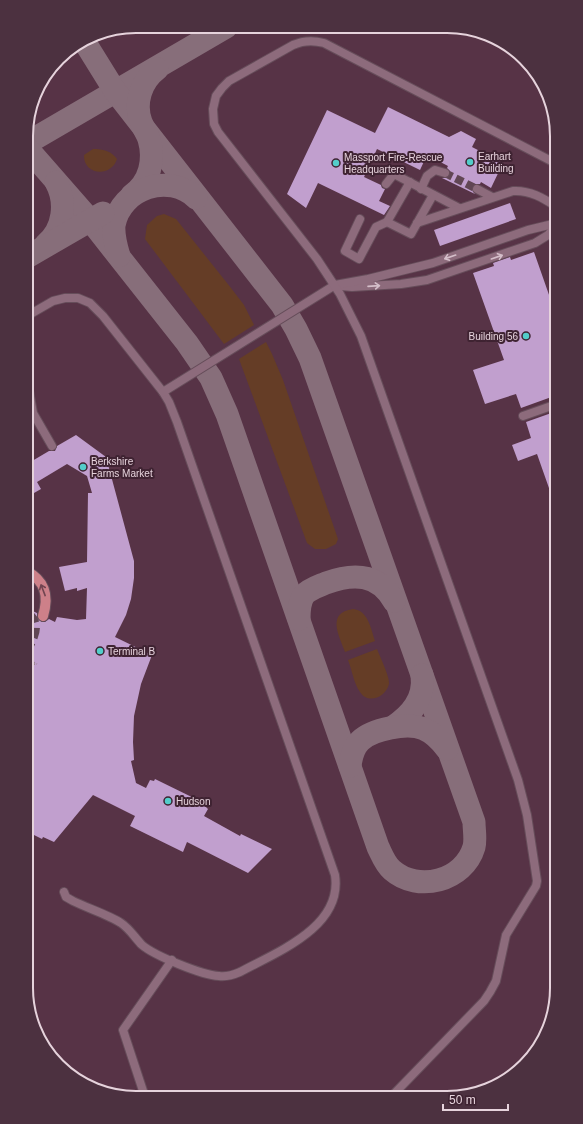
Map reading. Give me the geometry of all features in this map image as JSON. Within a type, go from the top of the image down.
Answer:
[{"type":"main road","points":[[33,576],[44,588],[46,601],[43,616]]},
{"type":"lane","points":[[397,1091],[484,1001],[496,981],[506,935],[536,886],[537,875],[527,815],[518,780],[372,364],[354,321],[335,285],[317,259],[222,139],[214,124],[213,109],[216,96],[229,81],[293,45],[300,42],[314,40],[324,43],[550,160]]},
{"type":"lane","points":[[421,188],[428,176],[435,170],[445,173]]},
{"type":"lane","points":[[386,184],[394,174],[459,208]]},
{"type":"lane","points":[[360,219],[345,251],[359,259],[376,227],[388,222],[410,182]]},
{"type":"lane","points":[[477,190],[492,197]]},
{"type":"lane","points":[[417,223],[506,192],[520,190],[536,195],[550,203]]},
{"type":"lane","points":[[388,222],[411,234],[433,195]]},
{"type":"lane","points":[[163,392],[335,285],[368,279],[433,263],[541,226],[550,225]]},
{"type":"lane","points":[[335,285],[352,287],[401,284],[427,280],[542,240],[550,231]]},
{"type":"lane","points":[[514,235],[518,249]]},
{"type":"lane","points":[[33,312],[53,300],[65,298],[78,298],[90,303],[103,316],[163,392],[169,402],[335,874],[337,886],[334,900],[328,911],[306,934],[293,944],[240,972],[232,975],[221,976],[210,975],[194,970],[149,950],[141,944],[130,930],[121,923],[73,902],[66,897],[64,892]]},
{"type":"lane","points":[[523,416],[550,406]]},
{"type":"lane","points":[[33,414],[52,446]]},
{"type":"lane","points":[[143,1091],[123,1030],[172,960]]},
{"type":"path","points":[[33,662],[37,664]]},
{"type":"shaded area","points":[[130,33],[453,33],[467,35],[480,38],[504,50],[515,59],[533,79],[545,103],[550,136],[550,994],[545,1021],[529,1051],[510,1070],[480,1086],[453,1091],[123,1090],[97,1083],[73,1070],[54,1051],[38,1021],[33,988],[34,123],[38,103],[50,79],[73,54],[103,38]]},
{"type":"shaded area","points":[[93,149],[103,150],[112,154],[117,159],[114,165],[109,169],[98,172],[88,167],[85,162],[84,155]]},
{"type":"shaded area","points":[[164,214],[176,219],[244,305],[254,325],[224,344],[145,239],[147,225],[157,216]]},
{"type":"shaded area","points":[[266,342],[283,380],[338,539],[336,544],[326,549],[315,549],[307,543],[239,359]]},
{"type":"shaded area","points":[[353,609],[358,610],[365,616],[375,641],[345,652],[338,632],[337,620],[345,611]]},
{"type":"shaded area","points":[[377,649],[389,684],[381,696],[372,699],[363,696],[358,689],[348,660]]},
{"type":"building","name":"Massport Fire-Rescue Headquarters","points":[[388,107],[449,137],[461,131],[476,139],[472,147],[503,163],[491,188],[481,182],[480,184],[474,184],[472,189],[475,194],[442,178],[447,178],[450,175],[450,171],[447,168],[448,166],[427,155],[420,170],[377,149],[364,177],[381,185],[382,188],[385,189],[379,201],[390,206],[384,215],[318,183],[306,208],[287,194],[327,110],[375,133]]},
{"type":"building","points":[[510,203],[516,219],[440,246],[434,230]]},
{"type":"building","name":"Building 56","points":[[534,252],[550,298],[550,398],[521,408],[516,394],[485,404],[473,370],[504,360],[473,273],[494,266],[493,263],[510,257],[511,260]]},
{"type":"building","points":[[550,413],[550,491],[537,454],[518,461],[512,445],[531,438],[526,422]]},
{"type":"building","name":"Terminal B","points":[[76,435],[106,457],[134,561],[134,578],[131,599],[126,615],[115,637],[152,655],[141,684],[134,716],[134,760],[131,761],[136,783],[146,788],[150,780],[154,781],[155,779],[206,804],[205,806],[208,809],[204,816],[240,836],[241,834],[272,849],[248,873],[187,842],[183,852],[130,826],[135,816],[93,795],[54,842],[43,837],[42,839],[33,834],[33,611],[37,613],[37,618],[42,622],[49,619],[55,622],[57,617],[77,620],[86,619],[87,588],[77,591],[77,588],[65,591],[59,567],[87,562],[88,493],[92,493],[87,476],[67,464],[37,482],[41,489],[33,494],[33,460],[49,451],[55,451],[57,446]]},
{"type":"taxiway","points":[[33,140],[216,33]]},
{"type":"taxiway","points":[[33,155],[90,220],[187,343],[211,378],[227,414],[378,847],[386,862],[392,870],[403,877],[414,881],[427,882],[439,880],[451,875],[461,868],[469,859],[474,847],[474,822],[310,358],[282,305],[115,91],[87,46]]},
{"type":"taxiway","points":[[132,195],[143,184],[150,170],[151,147],[139,115],[138,107],[140,93],[143,86],[151,74],[157,69]]},
{"type":"taxiway","points":[[46,244],[57,231],[62,215],[62,198],[56,182]]},
{"type":"taxiway","points":[[119,256],[114,237],[114,225],[118,212],[136,193],[160,185],[173,186],[185,190],[196,198]]},
{"type":"taxiway","points":[[33,254],[103,213]]},
{"type":"taxiway","points":[[299,619],[300,604],[306,593],[326,583],[346,578],[355,577],[373,580],[388,592],[394,601]]},
{"type":"taxiway","points":[[393,727],[411,712],[419,699],[422,675]]},
{"type":"taxiway","points":[[350,766],[353,753],[360,741],[373,733],[390,728],[409,726],[424,729],[437,738],[447,749]]},
{"type":"tunnel","points":[[445,173],[477,189]]},
{"type":"tunnel","points":[[33,620],[35,631],[33,636]]},
{"type":"place","name":"Earhart Building","points":[[470,162]]},
{"type":"place","name":"Massport Fire-Rescue Headquarters","points":[[336,163]]},
{"type":"place","name":"Building 56","points":[[526,336]]},
{"type":"place","name":"Berkshire Farms Market","points":[[83,467]]},
{"type":"place","name":"Terminal B","points":[[100,651]]},
{"type":"place","name":"Hudson","points":[[168,801]]}]
